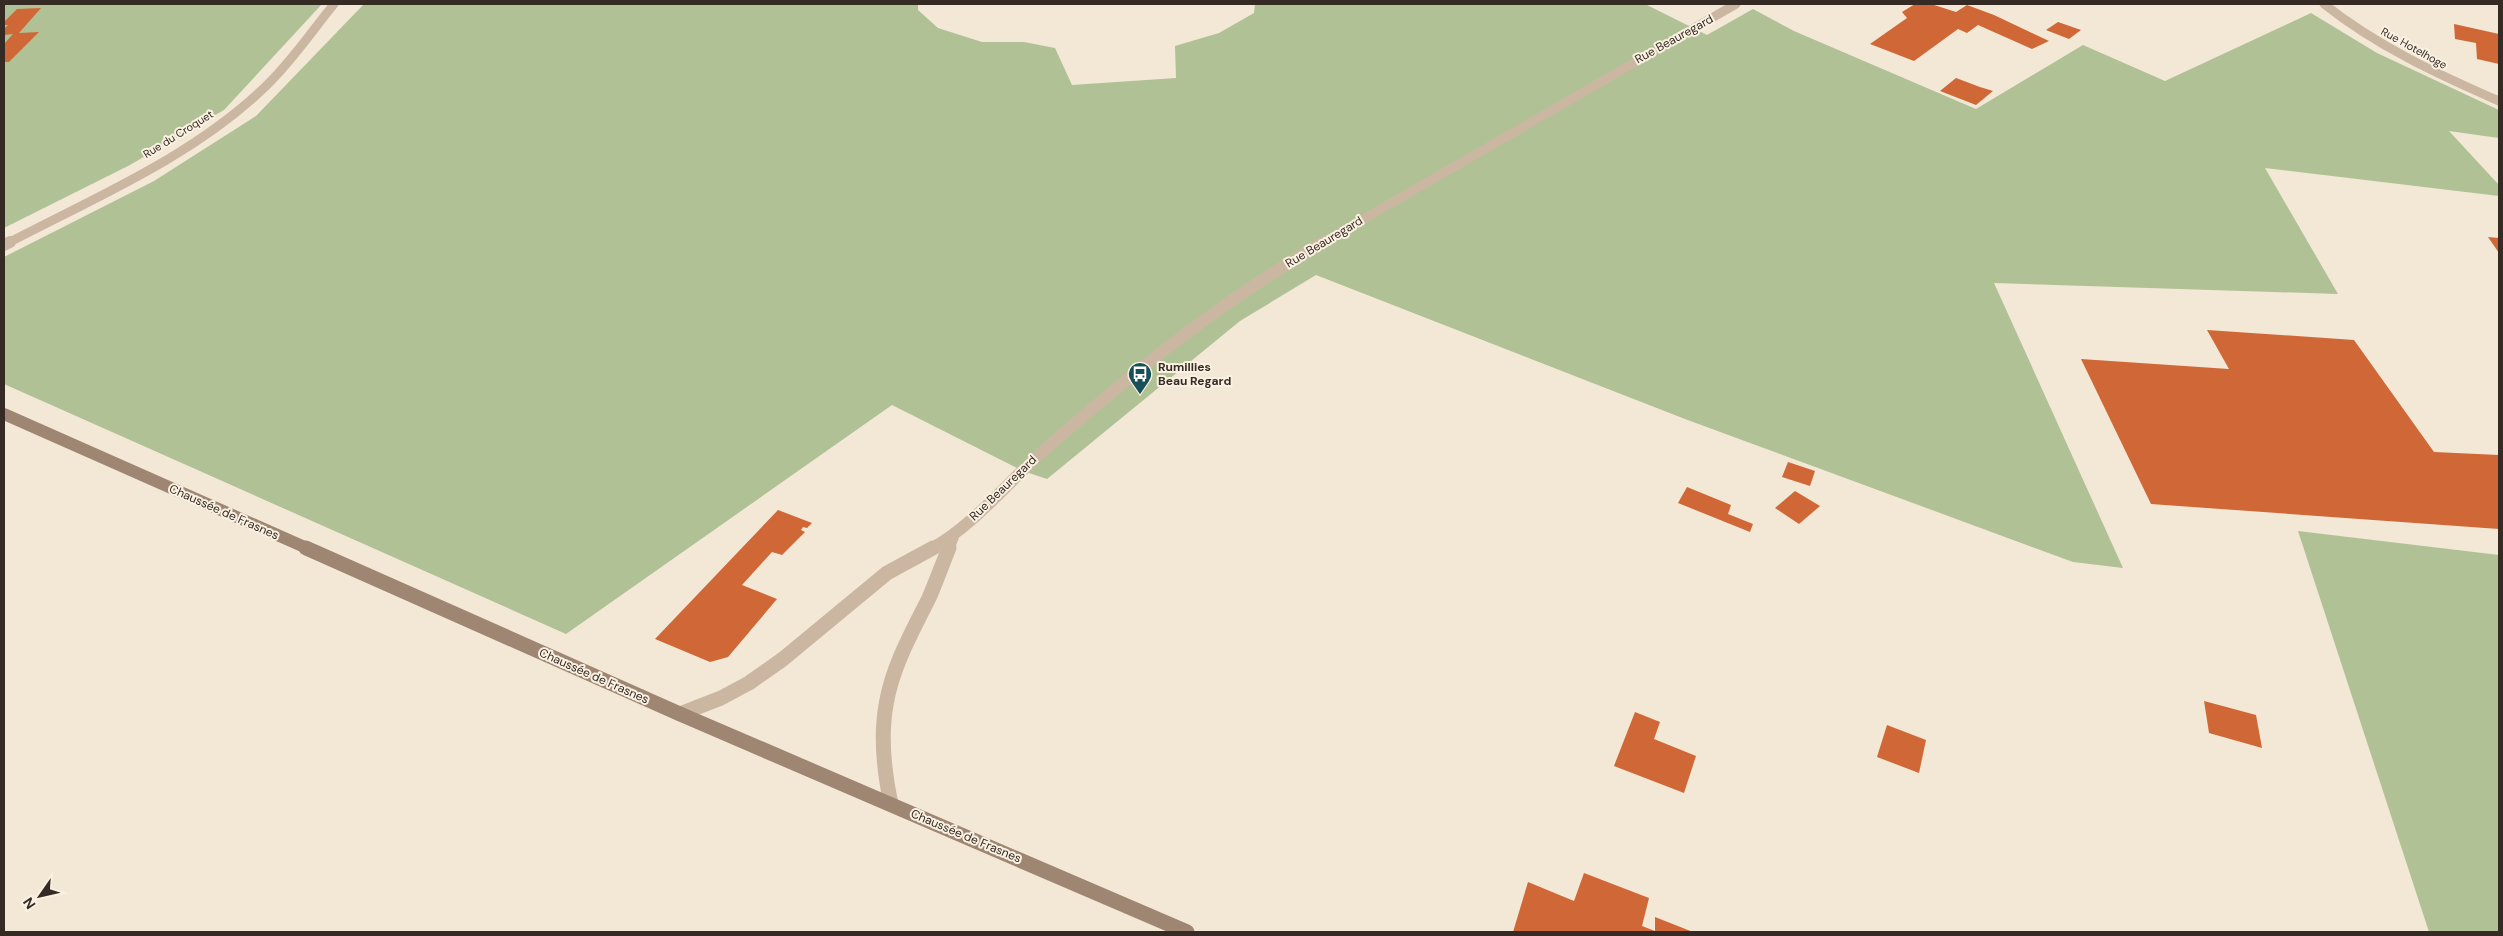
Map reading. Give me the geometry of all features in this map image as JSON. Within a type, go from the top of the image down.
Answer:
[{"type":"main road","name":"Chaussée de Frasnes","points":[[4,414],[680,714],[1187,932]]},
{"type":"street","name":"Rue du Croquet","points":[[4,245],[145,170],[229,117],[274,79],[334,4]]},
{"type":"street","name":"Rue Beauregard","points":[[680,714],[721,698],[749,683],[783,659],[887,573],[953,536],[1024,467],[1121,384],[1195,325],[1302,254],[1736,4]]},
{"type":"street","name":"Rue Hotelhoge","points":[[2324,4],[2346,22],[2414,62],[2499,101]]},
{"type":"street","name":"Rue Beauregard","points":[[891,804],[884,768],[889,690],[907,642],[929,597],[953,536]]},
{"type":"green space","points":[[4,4],[322,4],[224,110],[130,165],[4,228]]},
{"type":"green space","points":[[364,4],[918,4],[918,10],[938,28],[982,42],[1024,42],[1055,48],[1072,85],[1176,78],[1175,46],[1219,33],[1254,13],[1255,4],[1645,4],[1707,35],[1753,9],[1794,31],[1976,109],[2083,45],[2165,81],[2311,13],[2377,53],[2499,110],[2499,138],[2449,131],[2499,185],[2499,196],[2265,168],[2338,294],[1994,283],[2123,568],[2073,562],[1685,419],[1316,275],[1240,321],[1047,479],[1023,471],[892,405],[566,634],[4,384],[4,257],[154,181],[256,116]]},
{"type":"green space","points":[[2298,531],[2499,555],[2499,932],[2429,932]]},
{"type":"building","points":[[1915,4],[1931,4],[1956,12],[1967,5],[1994,15],[2049,41],[2032,49],[1978,25],[1967,33],[1958,29],[1914,61],[1870,44],[1907,18],[1902,12]]},
{"type":"building","points":[[41,8],[19,33],[39,32],[9,62],[4,62],[4,44],[13,34],[4,35],[4,29],[8,25],[4,25],[4,22],[17,9]]},
{"type":"building","points":[[2058,22],[2081,30],[2069,39],[2046,30]]},
{"type":"building","points":[[2454,24],[2499,34],[2499,64],[2477,59],[2476,43],[2455,39]]},
{"type":"building","points":[[1956,78],[1993,91],[1976,105],[1940,91]]},
{"type":"building","points":[[2488,237],[2499,238],[2499,253]]},
{"type":"building","points":[[2207,330],[2354,340],[2434,452],[2499,455],[2499,529],[2151,504],[2081,359],[2229,369]]},
{"type":"building","points":[[1788,462],[1815,471],[1810,486],[1782,477]]},
{"type":"building","points":[[1687,487],[1731,505],[1728,514],[1753,524],[1750,532],[1678,503]]},
{"type":"building","points":[[1795,491],[1820,506],[1799,524],[1775,508]]},
{"type":"building","points":[[778,510],[812,523],[807,528],[803,527],[801,530],[805,532],[782,555],[772,552],[742,585],[777,599],[728,657],[710,662],[655,639]]},
{"type":"building","points":[[2204,701],[2256,715],[2262,748],[2209,733]]},
{"type":"building","points":[[1635,712],[1660,722],[1654,739],[1696,756],[1684,793],[1614,766]]},
{"type":"building","points":[[1887,725],[1926,740],[1919,773],[1877,757]]},
{"type":"building","points":[[1584,873],[1649,898],[1642,926],[1655,931],[1655,917],[1693,932],[1513,932],[1528,882],[1574,901]]},
{"type":"place","name":"Rumillies Beau Regard","points":[[1140,395]]}]
